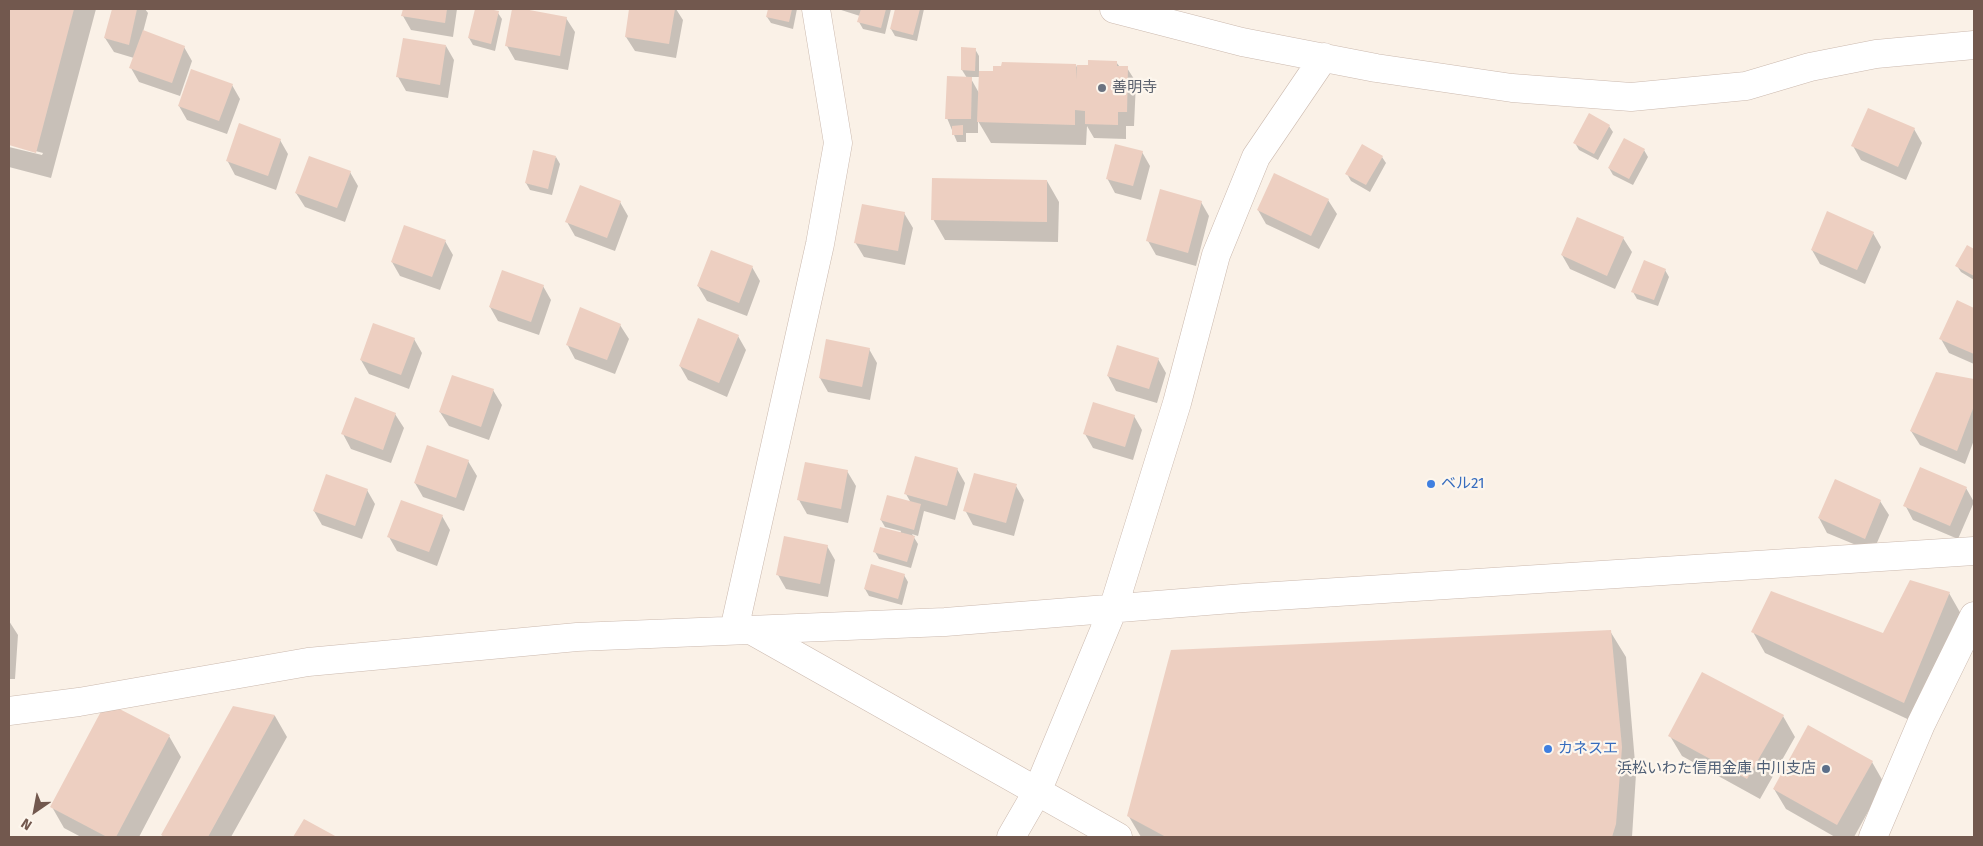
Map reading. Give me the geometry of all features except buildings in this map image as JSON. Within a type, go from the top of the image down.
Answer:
[{"type":"street","points":[[742,630],[820,244],[838,144],[816,9]]},
{"type":"street","points":[[1114,9],[1242,42],[1376,68],[1512,88],[1631,97],[1746,86],[1810,67],[1876,54],[1974,45]]},
{"type":"street","points":[[1011,837],[1037,792],[1113,609],[1177,402],[1216,255],[1256,157],[1324,57]]},
{"type":"street","points":[[9,711],[79,702],[308,662],[577,637],[945,622],[1244,598],[1974,551]]},
{"type":"street","points":[[1873,837],[1922,724],[1974,616]]},
{"type":"street","points":[[742,630],[924,726],[1118,837]]},
{"type":"place","name":"善明寺","points":[[1102,88]]},
{"type":"place","name":"ベル21","points":[[1431,484]]},
{"type":"place","name":"カネスエ","points":[[1548,749]]},
{"type":"place","name":"浜松いわた信用金庫 中川支店","points":[[1826,769]]}]
